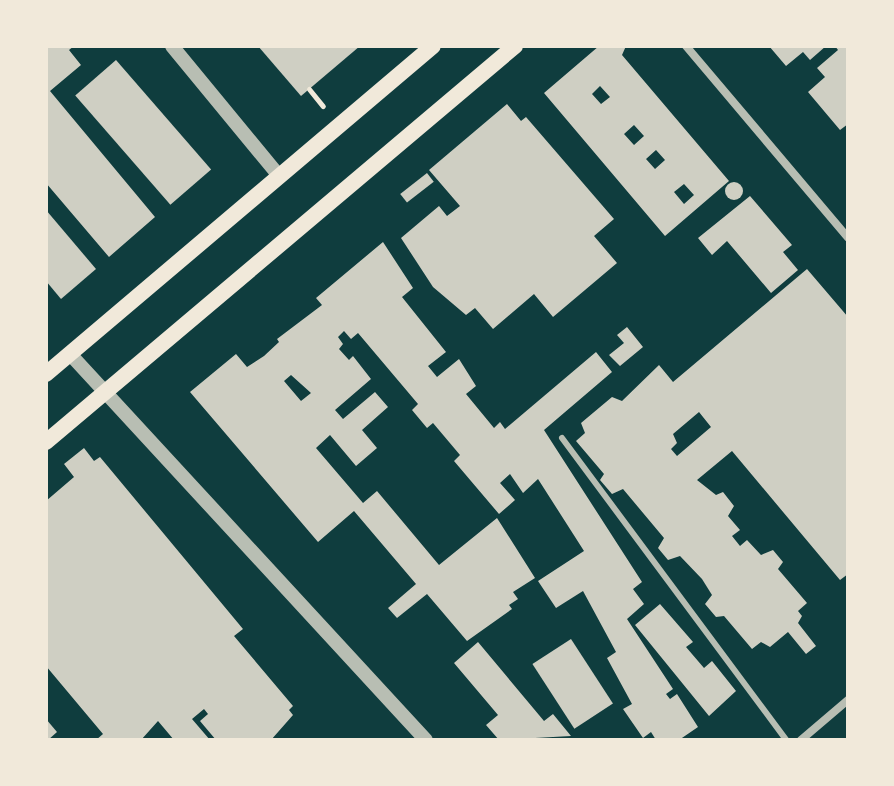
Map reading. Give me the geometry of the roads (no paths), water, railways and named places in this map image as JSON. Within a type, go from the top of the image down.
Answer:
[{"type":"main road","points":[[46,374],[433,46]]},
{"type":"main road","points":[[46,442],[515,46]]},
{"type":"street","points":[[172,46],[279,176]]},
{"type":"street","points":[[686,46],[848,238]]},
{"type":"street","points":[[70,354],[426,740]]},
{"type":"street","points":[[801,740],[848,700]]},
{"type":"lane","points":[[562,438],[786,740]]}]
